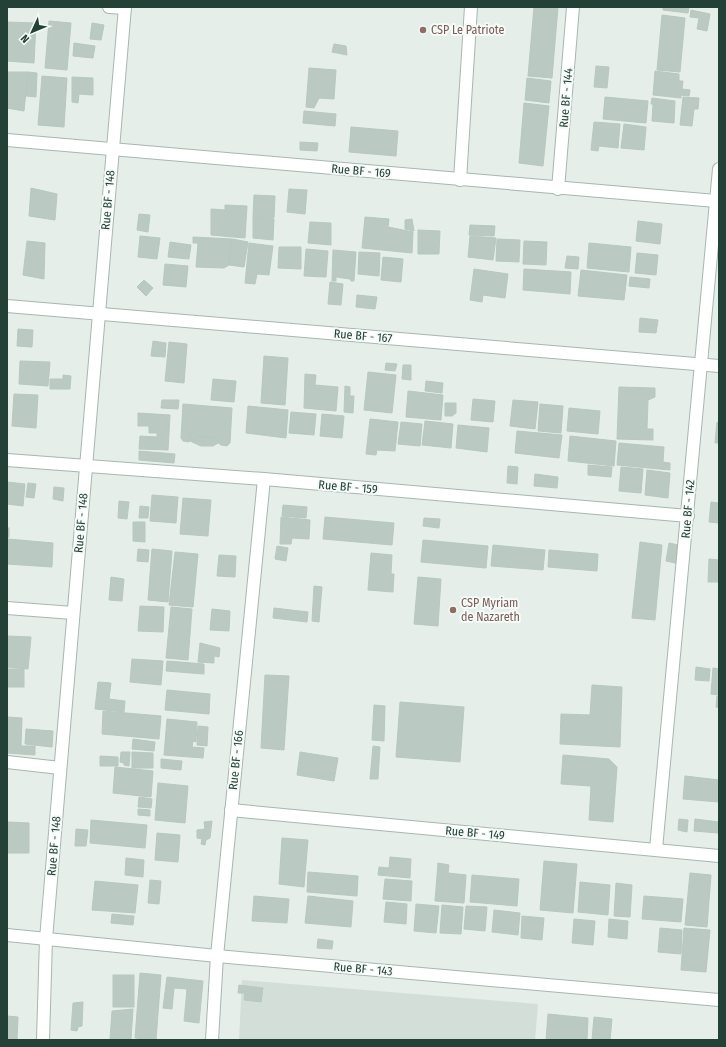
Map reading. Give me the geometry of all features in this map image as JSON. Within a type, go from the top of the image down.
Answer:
[{"type":"street","points":[[108,7],[125,8]]},
{"type":"street","points":[[460,180],[471,7]]},
{"type":"street","name":"Rue BF - 144","points":[[558,188],[573,7]]},
{"type":"street","name":"Rue BF - 148","points":[[43,1040],[46,939],[125,8]]},
{"type":"street","name":"Rue BF - 169","points":[[7,140],[716,201]]},
{"type":"street","name":"Rue BF - 142","points":[[656,849],[702,365],[719,168]]},
{"type":"street","name":"Rue BF - 167","points":[[7,306],[719,366]]},
{"type":"street","name":"Rue BF - 159","points":[[7,460],[264,479],[688,516]]},
{"type":"street","name":"Rue BF - 166","points":[[212,1040],[217,956],[264,479]]},
{"type":"street","points":[[7,608],[73,613]]},
{"type":"street","points":[[7,762],[60,768]]},
{"type":"street","name":"Rue BF - 149","points":[[231,810],[719,856]]},
{"type":"street","name":"Rue BF - 143","points":[[7,935],[217,956],[719,1000]]},
{"type":"shaded area","points":[[242,980],[538,1004],[535,1040],[239,1040]]},
{"type":"building","points":[[534,7],[558,7],[552,78],[528,76]]},
{"type":"building","points":[[663,7],[689,7],[688,13],[663,10]]},
{"type":"building","points":[[691,10],[710,14],[707,31],[697,29],[699,18],[690,17]]},
{"type":"building","points":[[662,15],[685,18],[680,72],[657,70]]},
{"type":"building","points":[[49,21],[71,23],[67,70],[45,68]]},
{"type":"building","points":[[7,22],[36,23],[34,63],[7,61]]},
{"type":"building","points":[[92,23],[104,25],[101,40],[90,39]]},
{"type":"building","points":[[74,43],[95,46],[93,58],[73,56]]},
{"type":"building","points":[[334,44],[346,46],[347,55],[332,52]]},
{"type":"building","points":[[596,66],[609,67],[607,88],[594,87]]},
{"type":"building","points":[[309,68],[336,70],[334,99],[319,98],[314,108],[306,107]]},
{"type":"building","points":[[655,71],[679,74],[679,81],[683,81],[682,89],[690,90],[689,96],[681,95],[681,98],[653,95]]},
{"type":"building","points":[[7,72],[28,72],[24,111],[7,108]]},
{"type":"building","points":[[28,72],[37,73],[36,97],[26,96]]},
{"type":"building","points":[[42,76],[67,78],[64,127],[38,125]]},
{"type":"building","points":[[72,77],[93,78],[93,95],[79,94],[78,103],[72,102]]},
{"type":"building","points":[[527,78],[551,81],[549,103],[525,100]]},
{"type":"building","points":[[605,97],[648,101],[646,123],[603,119]]},
{"type":"building","points":[[683,97],[699,98],[698,109],[694,109],[692,126],[680,125]]},
{"type":"building","points":[[652,98],[675,101],[674,123],[652,121]]},
{"type":"building","points":[[524,103],[549,106],[543,166],[519,163]]},
{"type":"building","points":[[304,111],[336,114],[335,126],[303,123]]},
{"type":"building","points":[[594,122],[620,124],[618,148],[599,146],[598,151],[591,150]]},
{"type":"building","points":[[624,124],[646,127],[644,150],[621,148]]},
{"type":"building","points":[[351,127],[398,131],[396,156],[349,152]]},
{"type":"building","points":[[300,142],[318,143],[317,151],[300,150]]},
{"type":"building","points":[[31,188],[57,194],[55,220],[29,216]]},
{"type":"building","points":[[289,189],[307,190],[305,214],[287,212]]},
{"type":"building","points":[[254,195],[275,196],[274,218],[253,217]]},
{"type":"building","points":[[225,205],[247,206],[245,238],[211,235],[211,209],[225,210]]},
{"type":"building","points":[[139,214],[150,215],[148,232],[137,230]]},
{"type":"building","points":[[253,217],[274,219],[273,240],[253,238]]},
{"type":"building","points":[[365,217],[389,219],[388,227],[413,232],[412,253],[362,248]]},
{"type":"building","points":[[412,219],[414,231],[405,229],[405,220]]},
{"type":"building","points":[[638,221],[662,224],[660,244],[636,241]]},
{"type":"building","points":[[310,222],[331,223],[331,245],[308,243]]},
{"type":"building","points":[[470,225],[495,226],[494,236],[469,235]]},
{"type":"building","points":[[418,230],[440,231],[439,254],[418,254]]},
{"type":"building","points":[[140,236],[160,238],[157,259],[138,257]]},
{"type":"building","points":[[470,236],[496,238],[493,260],[468,257]]},
{"type":"building","points":[[193,237],[232,239],[229,265],[224,268],[196,267],[198,243],[193,243]]},
{"type":"building","points":[[232,239],[248,242],[244,267],[229,265]]},
{"type":"building","points":[[497,239],[520,240],[519,262],[496,261]]},
{"type":"building","points":[[27,241],[45,243],[44,279],[23,275]]},
{"type":"building","points":[[524,241],[547,242],[546,265],[523,264]]},
{"type":"building","points":[[170,242],[191,245],[189,259],[168,257]]},
{"type":"building","points":[[249,243],[273,246],[269,275],[257,274],[255,284],[245,283]]},
{"type":"building","points":[[589,243],[631,247],[629,272],[587,268]]},
{"type":"building","points":[[279,247],[301,247],[301,269],[278,268]]},
{"type":"building","points":[[306,249],[328,251],[326,277],[304,276]]},
{"type":"building","points":[[333,250],[356,252],[354,281],[336,277],[336,281],[332,281]]},
{"type":"building","points":[[359,252],[380,253],[379,276],[358,274]]},
{"type":"building","points":[[637,253],[658,255],[656,275],[635,273]]},
{"type":"building","points":[[567,256],[579,257],[578,269],[565,268]]},
{"type":"building","points":[[383,257],[403,259],[401,282],[381,280]]},
{"type":"building","points":[[165,264],[188,266],[186,287],[163,285]]},
{"type":"building","points":[[474,269],[508,274],[505,298],[483,295],[482,302],[470,300]]},
{"type":"building","points":[[524,269],[571,272],[570,294],[523,290]]},
{"type":"building","points":[[581,270],[627,275],[624,300],[578,296]]},
{"type":"building","points":[[630,277],[650,279],[649,288],[629,286]]},
{"type":"building","points":[[144,280],[153,288],[146,296],[137,287]]},
{"type":"building","points":[[330,282],[343,284],[341,305],[328,304]]},
{"type":"building","points":[[357,295],[377,297],[375,309],[356,307]]},
{"type":"building","points":[[640,318],[658,320],[656,333],[639,332]]},
{"type":"building","points":[[18,329],[33,330],[32,347],[17,346]]},
{"type":"building","points":[[153,341],[166,343],[165,357],[151,356]]},
{"type":"building","points":[[169,342],[187,344],[184,383],[165,381]]},
{"type":"building","points":[[264,356],[288,358],[285,405],[261,403]]},
{"type":"building","points":[[20,361],[50,362],[48,386],[19,384]]},
{"type":"building","points":[[386,363],[397,364],[395,371],[385,370]]},
{"type":"building","points":[[403,365],[411,365],[411,380],[402,379]]},
{"type":"building","points":[[368,372],[396,375],[392,413],[364,410]]},
{"type":"building","points":[[305,374],[316,375],[315,385],[338,387],[336,411],[304,408]]},
{"type":"building","points":[[63,375],[71,376],[70,389],[50,389],[50,379],[63,379]]},
{"type":"building","points":[[213,379],[236,381],[234,402],[211,400]]},
{"type":"building","points":[[426,381],[443,383],[442,393],[425,391]]},
{"type":"building","points":[[345,386],[350,387],[350,396],[354,396],[353,413],[344,412]]},
{"type":"building","points":[[619,387],[655,388],[655,397],[648,400],[647,429],[653,429],[653,440],[617,439]]},
{"type":"building","points":[[408,391],[443,395],[441,420],[406,417]]},
{"type":"building","points":[[14,394],[38,395],[36,428],[12,426]]},
{"type":"building","points":[[473,399],[495,401],[493,422],[471,420]]},
{"type":"building","points":[[162,400],[179,400],[178,409],[161,408]]},
{"type":"building","points":[[513,400],[538,402],[535,429],[510,426]]},
{"type":"building","points":[[445,403],[456,403],[456,413],[452,416],[445,416]]},
{"type":"building","points":[[183,404],[232,408],[230,443],[227,446],[221,445],[217,442],[217,438],[192,435],[189,442],[183,441],[181,438]]},
{"type":"building","points":[[540,404],[563,406],[561,433],[538,431]]},
{"type":"building","points":[[248,406],[288,410],[286,438],[246,433]]},
{"type":"building","points":[[569,408],[600,411],[598,434],[567,431]]},
{"type":"building","points":[[291,412],[316,414],[314,435],[289,433]]},
{"type":"building","points":[[138,413],[170,415],[168,450],[139,449],[140,436],[157,437],[157,433],[149,433],[149,426],[138,426]]},
{"type":"building","points":[[322,414],[344,416],[342,438],[320,436]]},
{"type":"building","points":[[370,419],[398,422],[395,451],[377,450],[376,455],[366,454]]},
{"type":"building","points":[[425,421],[453,424],[451,448],[422,445]]},
{"type":"building","points":[[401,422],[422,424],[420,446],[398,444]]},
{"type":"building","points":[[717,422],[719,423],[719,443],[715,443]]},
{"type":"building","points":[[458,425],[489,428],[487,452],[456,448]]},
{"type":"building","points":[[517,431],[562,435],[559,458],[515,453]]},
{"type":"building","points":[[191,436],[217,438],[218,443],[213,446],[201,446],[190,441]]},
{"type":"building","points":[[570,436],[616,441],[614,466],[568,461]]},
{"type":"building","points":[[619,443],[664,447],[663,462],[670,463],[670,470],[617,465]]},
{"type":"building","points":[[139,451],[175,454],[174,463],[139,460]]},
{"type":"building","points":[[588,465],[612,467],[611,477],[588,475]]},
{"type":"building","points":[[508,466],[518,467],[517,484],[507,483]]},
{"type":"building","points":[[621,467],[643,469],[641,493],[619,491]]},
{"type":"building","points":[[647,470],[670,473],[668,498],[645,495]]},
{"type":"building","points":[[535,474],[558,477],[557,488],[534,486]]},
{"type":"building","points":[[7,482],[25,484],[23,506],[7,504]]},
{"type":"building","points":[[28,483],[36,484],[34,498],[26,497]]},
{"type":"building","points":[[54,487],[64,488],[63,501],[53,499]]},
{"type":"building","points":[[152,495],[178,497],[176,523],[150,521]]},
{"type":"building","points":[[183,498],[211,500],[208,536],[180,534]]},
{"type":"building","points":[[119,501],[129,502],[127,519],[118,518]]},
{"type":"building","points":[[711,502],[719,503],[719,523],[709,522]]},
{"type":"building","points":[[283,505],[307,507],[306,518],[282,516]]},
{"type":"building","points":[[140,506],[149,507],[148,518],[139,518]]},
{"type":"building","points":[[281,517],[310,520],[309,539],[292,538],[291,544],[280,544]]},
{"type":"building","points":[[325,517],[394,523],[392,545],[323,539]]},
{"type":"building","points":[[424,518],[440,519],[439,528],[423,526]]},
{"type":"building","points":[[133,522],[145,522],[145,542],[133,541]]},
{"type":"building","points":[[7,528],[9,528],[9,537],[7,537]]},
{"type":"building","points":[[8,539],[53,543],[52,567],[7,564]]},
{"type":"building","points":[[423,540],[488,546],[486,568],[421,562]]},
{"type":"building","points":[[640,542],[662,545],[655,620],[632,618]]},
{"type":"building","points":[[669,543],[683,546],[680,564],[666,561]]},
{"type":"building","points":[[493,545],[545,550],[543,570],[491,566]]},
{"type":"building","points":[[277,546],[288,548],[286,561],[275,559]]},
{"type":"building","points":[[138,549],[149,550],[148,562],[137,561]]},
{"type":"building","points":[[152,549],[172,551],[168,602],[148,600]]},
{"type":"building","points":[[549,550],[598,554],[597,571],[548,567]]},
{"type":"building","points":[[175,552],[198,554],[193,607],[169,605]]},
{"type":"building","points":[[371,553],[392,555],[391,574],[394,574],[393,592],[368,590]]},
{"type":"building","points":[[219,555],[236,556],[235,577],[217,576]]},
{"type":"building","points":[[709,559],[719,560],[719,582],[708,582]]},
{"type":"building","points":[[111,577],[124,579],[122,601],[109,600]]},
{"type":"building","points":[[418,577],[441,579],[438,626],[414,624]]},
{"type":"building","points":[[314,586],[322,587],[319,622],[312,621]]},
{"type":"building","points":[[140,606],[164,607],[163,632],[138,631]]},
{"type":"building","points":[[171,607],[192,609],[188,660],[166,658]]},
{"type":"building","points":[[274,608],[308,612],[307,622],[273,618]]},
{"type":"building","points":[[212,609],[230,611],[229,631],[210,630]]},
{"type":"building","points":[[7,636],[31,637],[28,669],[7,667]]},
{"type":"building","points":[[200,643],[220,648],[219,657],[214,656],[214,663],[198,662]]},
{"type":"building","points":[[132,659],[163,661],[161,685],[130,682]]},
{"type":"building","points":[[167,661],[204,664],[204,674],[166,671]]},
{"type":"building","points":[[696,667],[710,669],[709,681],[695,680]]},
{"type":"building","points":[[713,668],[719,669],[719,695],[711,694]]},
{"type":"building","points":[[7,669],[24,669],[24,687],[7,687]]},
{"type":"building","points":[[265,675],[289,676],[284,750],[261,748]]},
{"type":"building","points":[[98,682],[111,683],[109,699],[125,701],[124,712],[95,709]]},
{"type":"building","points":[[592,685],[622,687],[620,747],[560,744],[561,714],[590,715]]},
{"type":"building","points":[[167,690],[210,694],[209,714],[165,710]]},
{"type":"building","points":[[717,696],[719,697],[719,708],[716,707]]},
{"type":"building","points":[[400,702],[464,707],[460,762],[396,757]]},
{"type":"building","points":[[374,705],[385,706],[384,741],[372,740]]},
{"type":"building","points":[[103,711],[161,716],[159,739],[102,734]]},
{"type":"building","points":[[7,717],[22,718],[21,746],[35,746],[35,755],[7,753]]},
{"type":"building","points":[[167,719],[197,722],[196,742],[193,741],[192,747],[204,748],[203,758],[164,755]]},
{"type":"building","points":[[198,726],[208,727],[207,746],[197,745]]},
{"type":"building","points":[[26,729],[53,731],[52,747],[25,744]]},
{"type":"building","points":[[133,739],[155,742],[154,751],[132,749]]},
{"type":"building","points":[[373,746],[380,747],[378,779],[370,779]]},
{"type":"building","points":[[121,752],[130,752],[129,766],[120,762]]},
{"type":"building","points":[[132,752],[153,753],[153,768],[132,768]]},
{"type":"building","points":[[300,752],[338,758],[334,781],[297,775]]},
{"type":"building","points":[[563,755],[609,759],[617,767],[613,822],[589,820],[591,786],[561,784]]},
{"type":"building","points":[[100,756],[118,757],[118,766],[100,766]]},
{"type":"building","points":[[161,759],[182,761],[181,770],[161,768]]},
{"type":"building","points":[[115,767],[153,771],[151,797],[113,793]]},
{"type":"building","points":[[685,776],[719,780],[719,802],[683,799]]},
{"type":"building","points":[[158,783],[188,786],[185,823],[155,820]]},
{"type":"building","points":[[139,797],[152,799],[151,808],[138,807]]},
{"type":"building","points":[[138,809],[150,810],[150,816],[138,815]]},
{"type":"building","points":[[679,819],[688,820],[687,832],[678,830]]},
{"type":"building","points":[[695,819],[719,822],[718,833],[694,831]]},
{"type":"building","points":[[91,820],[147,825],[145,848],[90,843]]},
{"type":"building","points":[[212,821],[210,838],[206,840],[205,845],[201,844],[202,839],[197,838],[197,830],[205,829],[204,822]]},
{"type":"building","points":[[8,822],[29,823],[29,853],[7,853]]},
{"type":"building","points":[[76,829],[88,830],[86,846],[75,846]]},
{"type":"building","points":[[157,833],[180,835],[178,862],[155,860]]},
{"type":"building","points":[[282,838],[308,840],[304,887],[279,884]]},
{"type":"building","points":[[390,857],[411,859],[410,878],[378,875],[379,867],[389,868]]},
{"type":"building","points":[[126,858],[144,860],[143,877],[125,875]]},
{"type":"building","points":[[544,861],[577,864],[573,913],[540,910]]},
{"type":"building","points":[[438,863],[449,865],[448,873],[466,875],[464,903],[435,901]]},
{"type":"building","points":[[308,872],[358,876],[357,896],[307,892]]},
{"type":"building","points":[[690,873],[711,875],[707,927],[685,925]]},
{"type":"building","points":[[472,875],[519,879],[517,906],[470,902]]},
{"type":"building","points":[[385,879],[412,881],[411,901],[383,899]]},
{"type":"building","points":[[150,880],[161,881],[159,904],[148,903]]},
{"type":"building","points":[[95,881],[138,885],[135,913],[92,910]]},
{"type":"building","points":[[580,882],[610,885],[608,915],[578,912]]},
{"type":"building","points":[[616,883],[632,885],[630,917],[614,916]]},
{"type":"building","points":[[254,896],[289,899],[287,923],[252,921]]},
{"type":"building","points":[[308,896],[353,901],[351,927],[305,923]]},
{"type":"building","points":[[644,896],[683,899],[681,922],[642,919]]},
{"type":"building","points":[[386,902],[407,904],[406,924],[384,922]]},
{"type":"building","points":[[416,904],[439,906],[436,933],[414,931]]},
{"type":"building","points":[[442,905],[463,907],[461,934],[440,933]]},
{"type":"building","points":[[466,906],[487,907],[485,931],[464,929]]},
{"type":"building","points":[[494,910],[520,913],[518,935],[492,932]]},
{"type":"building","points":[[112,914],[134,916],[133,925],[111,923]]},
{"type":"building","points":[[522,916],[544,918],[542,940],[521,938]]},
{"type":"building","points":[[574,919],[595,921],[593,945],[572,943]]},
{"type":"building","points":[[609,919],[628,921],[627,939],[608,937]]},
{"type":"building","points":[[660,928],[682,930],[681,954],[658,952]]},
{"type":"building","points":[[684,928],[710,930],[706,972],[681,970]]},
{"type":"building","points":[[318,939],[333,941],[332,949],[317,948]]},
{"type":"building","points":[[140,973],[161,975],[156,1040],[135,1038]]},
{"type":"building","points":[[113,975],[134,975],[134,1007],[113,1007]]},
{"type":"building","points":[[167,977],[203,981],[199,1023],[184,1021],[187,989],[174,988],[172,1009],[163,1008]]},
{"type":"building","points":[[239,985],[263,988],[261,1002],[244,1000],[245,993],[238,993]]},
{"type":"building","points":[[83,1002],[82,1026],[78,1027],[77,1031],[71,1030],[73,1003]]},
{"type":"building","points":[[133,1009],[131,1040],[110,1039],[112,1011]]},
{"type":"building","points":[[548,1014],[588,1018],[587,1040],[546,1040]]},
{"type":"building","points":[[7,1016],[18,1017],[17,1040],[7,1040]]},
{"type":"building","points":[[594,1017],[612,1019],[610,1040],[592,1040]]},
{"type":"place","name":"CSP Le Patriote","points":[[423,30]]},
{"type":"place","name":"CSP Myriam de Nazareth","points":[[453,610]]}]
